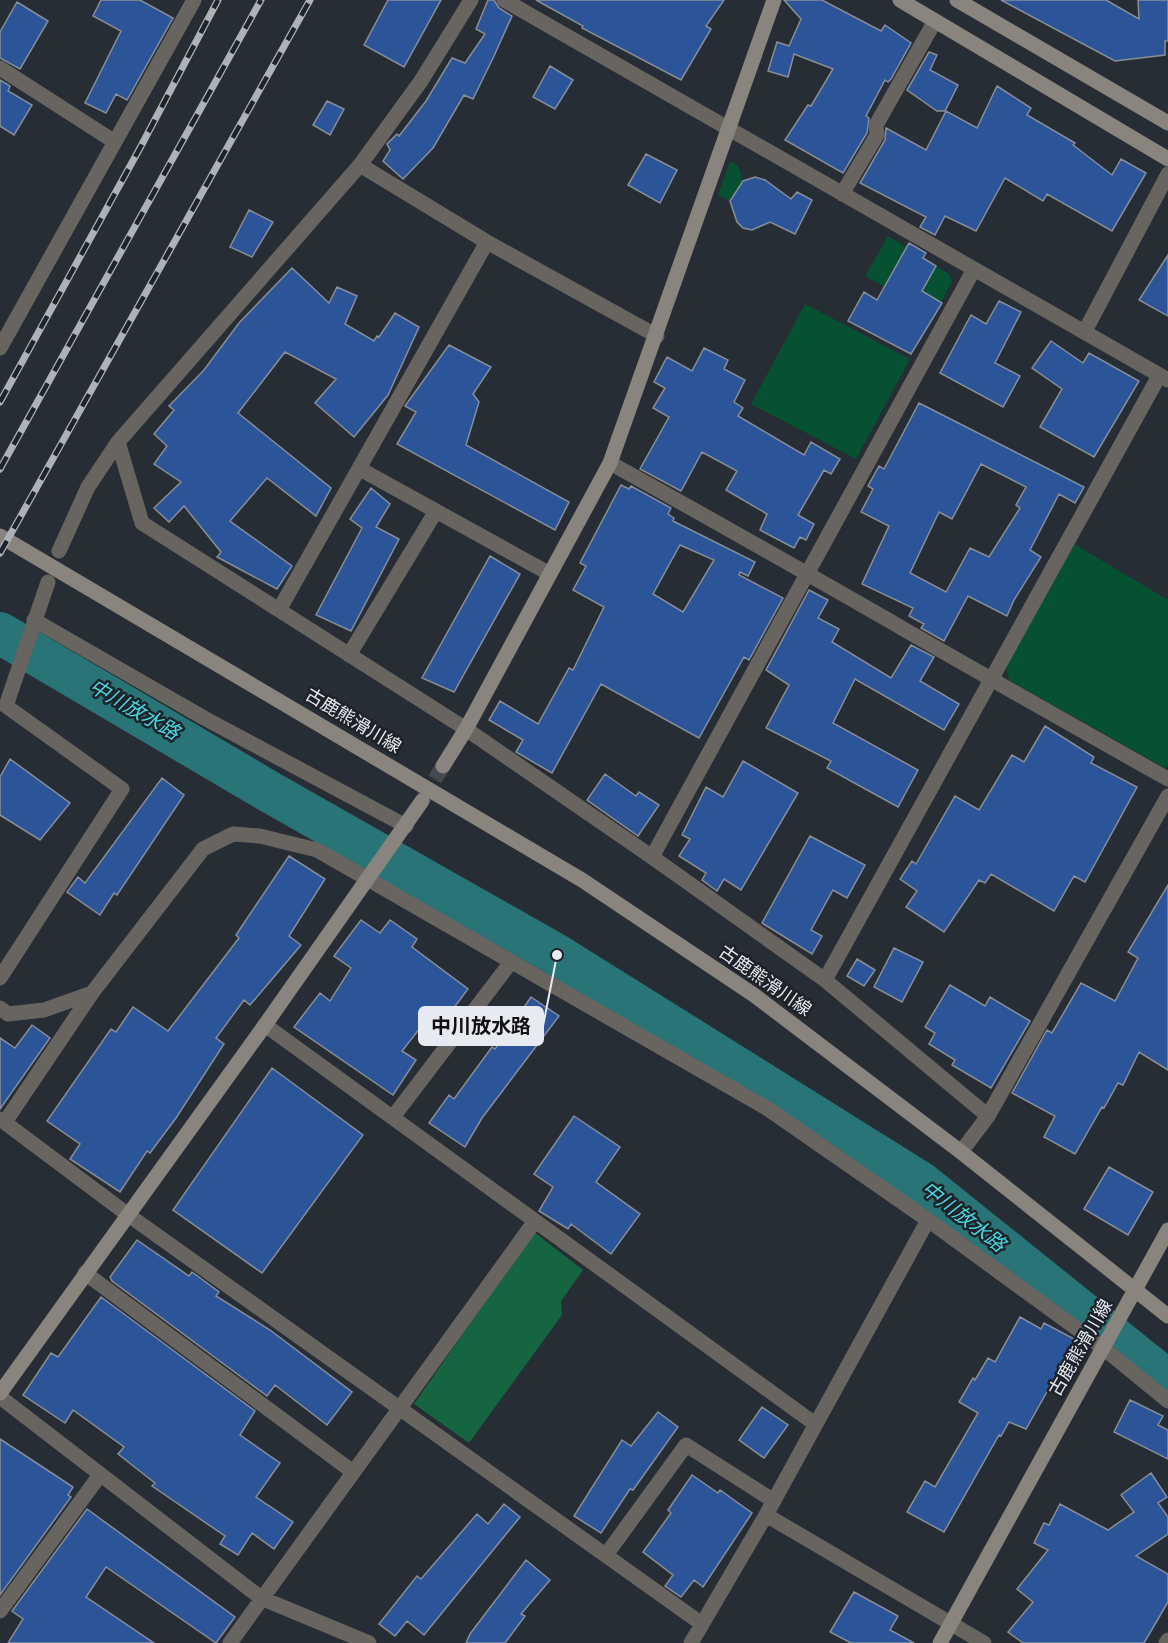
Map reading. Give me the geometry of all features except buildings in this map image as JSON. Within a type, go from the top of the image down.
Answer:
[{"type":"street","points":[[0,348],[194,0]]},
{"type":"street","points":[[59,552],[88,487],[118,442],[360,165],[421,81],[471,0]]},
{"type":"street","points":[[504,0],[728,127],[973,271],[1085,331],[1164,378],[825,980]]},
{"type":"street","points":[[443,766],[466,729],[610,463],[657,336],[774,0]]},
{"type":"street","points":[[900,0],[1168,159]]},
{"type":"street","points":[[957,0],[1168,123]]},
{"type":"street","points":[[842,194],[878,135],[876,125],[935,21]]},
{"type":"street","points":[[0,68],[116,142]]},
{"type":"street","points":[[360,165],[487,242],[657,336]]},
{"type":"street","points":[[1085,331],[1168,174]]},
{"type":"street","points":[[279,610],[487,242]]},
{"type":"street","points":[[652,857],[973,271]]},
{"type":"street","points":[[118,442],[142,523],[466,729],[652,857],[825,980],[988,1116]]},
{"type":"street","points":[[610,463],[808,572],[992,680],[1168,779]]},
{"type":"street","points":[[360,469],[550,574]]},
{"type":"street","points":[[349,655],[436,511]]},
{"type":"street","name":"古鹿熊滑川線","points":[[0,536],[582,880],[754,995],[961,1152],[1136,1292],[1105,1343],[940,1643]]},
{"type":"street","points":[[0,978],[122,789],[6,706],[48,582]]},
{"type":"street","points":[[32,625],[204,718],[402,832]]},
{"type":"street","points":[[961,1152],[988,1116],[1168,796]]},
{"type":"street","points":[[0,1393],[422,801]]},
{"type":"street","points":[[702,1624],[128,1214],[3,1120],[92,993],[202,849],[233,834],[260,836],[317,850],[369,877],[511,962],[768,1109],[1105,1343],[1168,1401]]},
{"type":"street","points":[[393,1117],[511,962]]},
{"type":"street","points":[[0,1008],[8,1014],[44,1010],[92,993]]},
{"type":"street","points":[[265,1024],[815,1424]]},
{"type":"street","points":[[691,1643],[770,1508],[928,1220]]},
{"type":"street","points":[[230,1643],[536,1221]]},
{"type":"street","points":[[1168,1230],[1136,1292],[1168,1316]]},
{"type":"street","points":[[85,1273],[353,1472]]},
{"type":"street","points":[[0,1397],[261,1598],[369,1643]]},
{"type":"street","points":[[606,1555],[686,1445],[770,1508],[950,1624],[984,1643]]},
{"type":"street","points":[[0,1611],[100,1475]]},
{"type":"green space","points":[[730,161],[738,166],[743,181],[730,201],[718,195]]},
{"type":"green space","points":[[888,236],[949,274],[952,282],[934,315],[865,276]]},
{"type":"green space","points":[[805,304],[910,359],[856,459],[751,404]]},
{"type":"green space","points":[[1074,544],[1168,600],[1168,766],[1165,768],[1009,680],[1006,667]]},
{"type":"green space","points":[[534,1232],[583,1270],[561,1301],[562,1315],[469,1443],[414,1404]]},
{"type":"waterway","name":"中川放水路","points":[[0,633],[268,791],[557,955],[920,1182],[1168,1381]]},
{"type":"tunnel","points":[[423,799],[443,766]]},
{"type":"railway","points":[[0,402],[140,148],[218,0]]},
{"type":"railway","points":[[0,469],[261,0]]},
{"type":"railway","points":[[0,553],[310,0]]},
{"type":"place","name":"中川放水路","points":[[557,955]]}]
